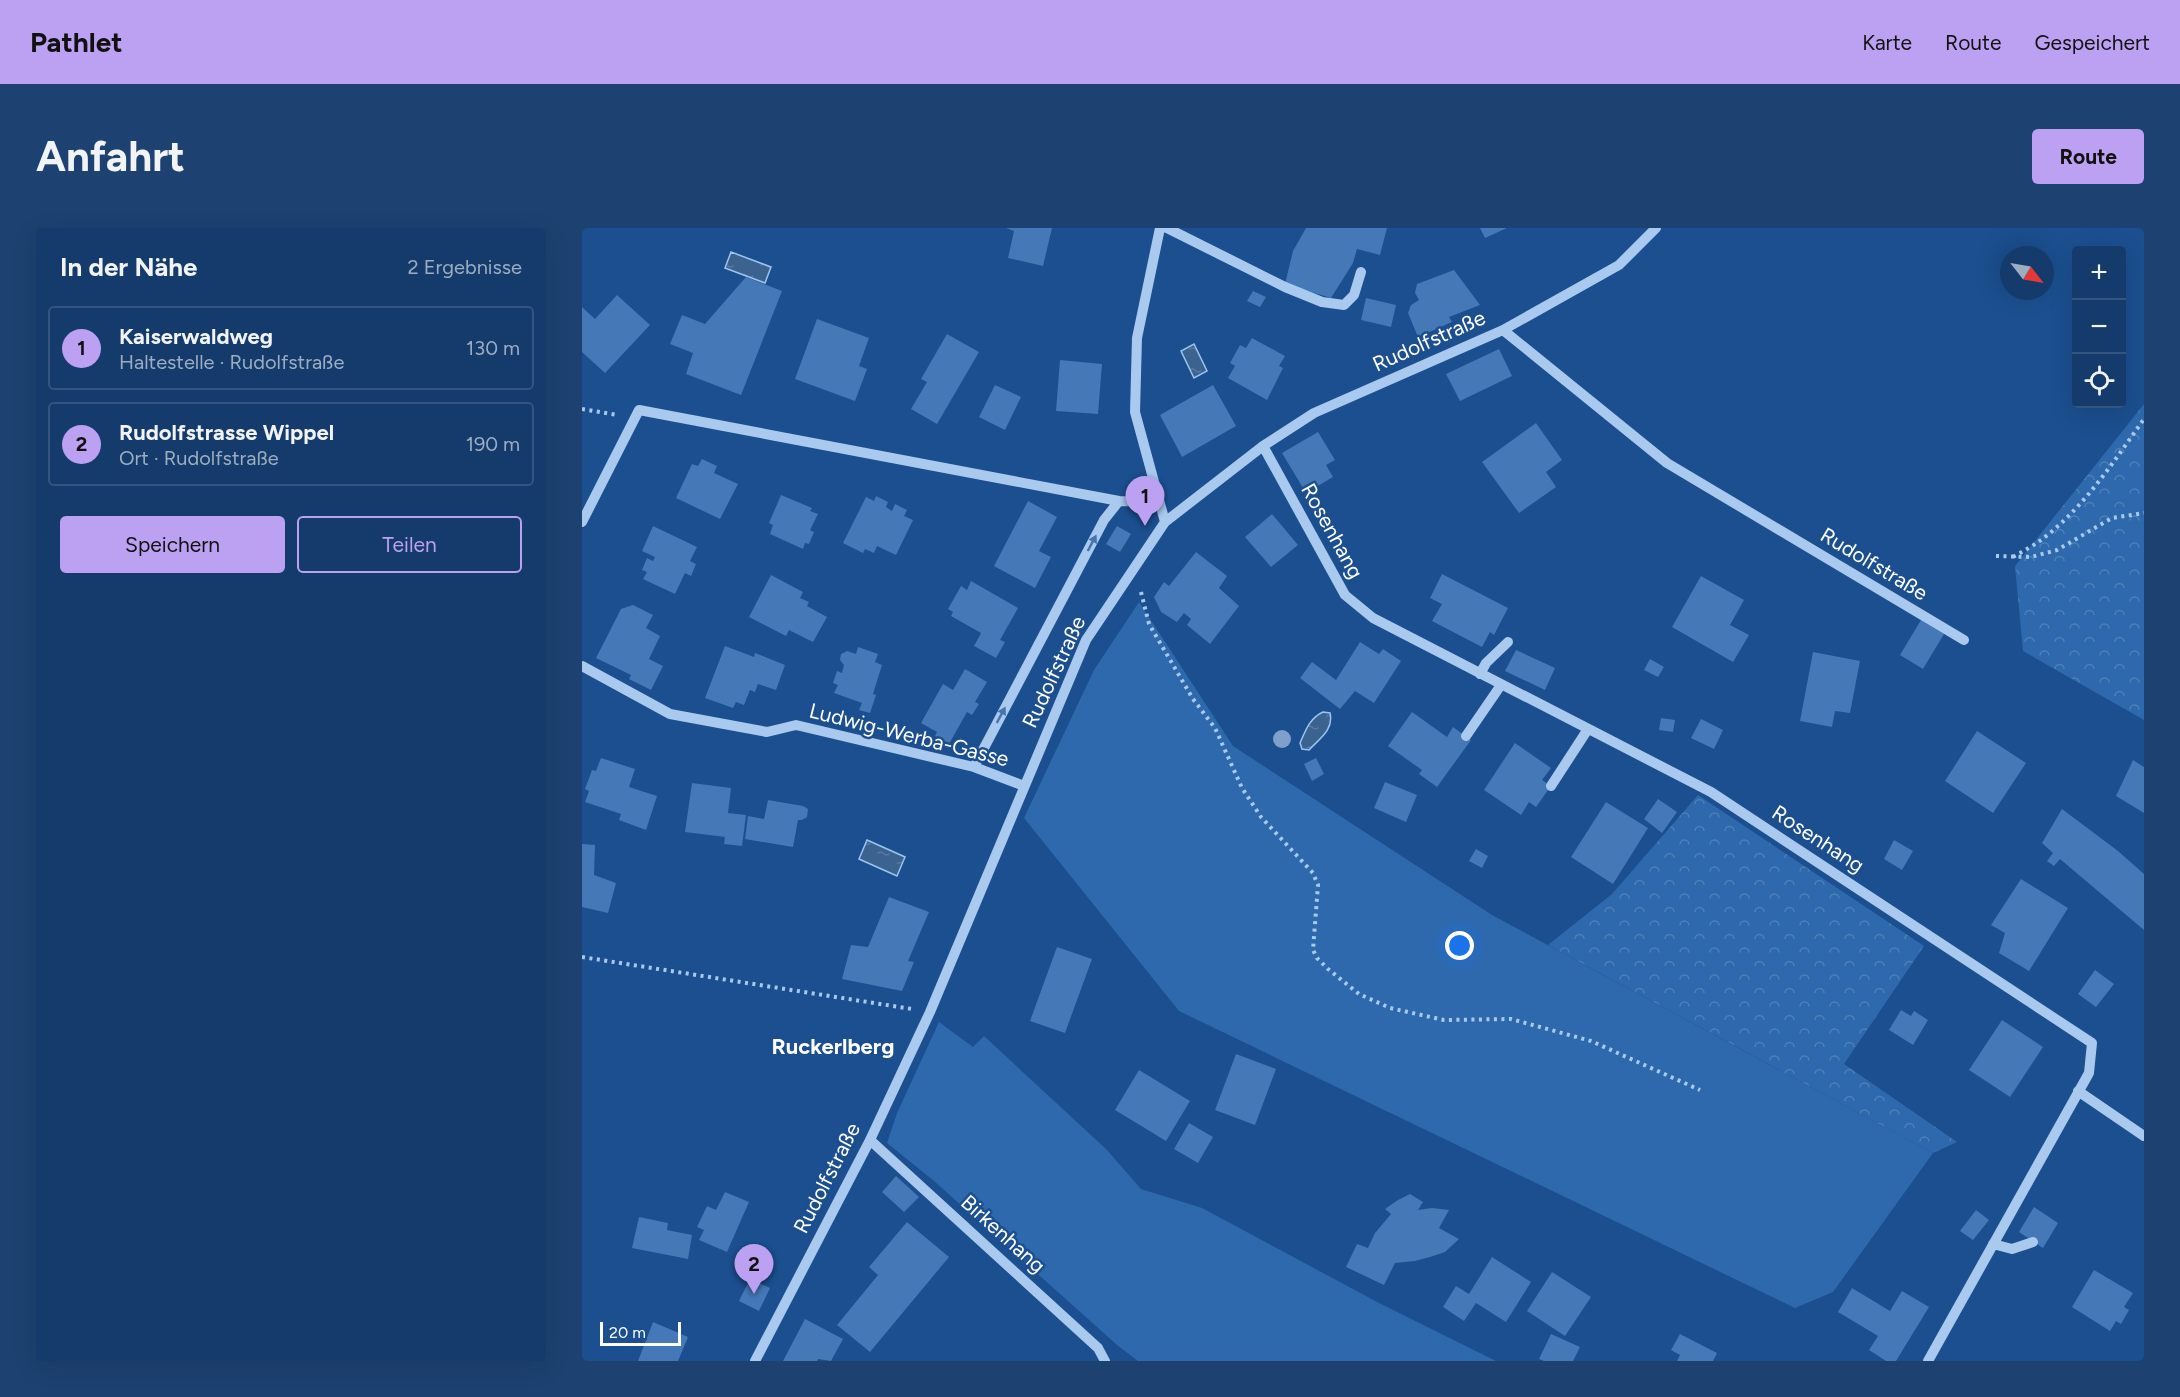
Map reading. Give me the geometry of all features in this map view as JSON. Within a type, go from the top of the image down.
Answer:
[{"type":"street","points":[[1160,228],[1137,338],[1135,412],[1165,522]]},
{"type":"street","points":[[1167,228],[1285,288],[1322,302],[1344,305],[1354,295],[1361,272]]},
{"type":"street","name":"Rudolfstraße","points":[[755,1361],[870,1140],[930,1012],[1086,640],[1165,522],[1263,447],[1314,413],[1503,330],[1619,265],[1656,228]]},
{"type":"street","name":"Rudolfstraße","points":[[1503,330],[1667,463],[1964,640]]},
{"type":"street","points":[[582,522],[639,410],[1119,501],[1158,502]]},
{"type":"street","name":"Rosenhang","points":[[1263,447],[1345,595],[1373,618],[1711,792],[2092,1043],[2089,1073],[1928,1361]]},
{"type":"street","points":[[974,767],[1104,520],[1119,501]]},
{"type":"street","points":[[1480,674],[1486,663],[1508,642]]},
{"type":"street","name":"Ludwig-Werba-Gasse","points":[[582,666],[670,714],[767,732],[796,725],[974,767],[1024,786]]},
{"type":"street","points":[[1466,736],[1501,685]]},
{"type":"street","points":[[1551,786],[1588,729]]},
{"type":"street","points":[[2078,1091],[2144,1136]]},
{"type":"street","name":"Birkenhang","points":[[870,1140],[1098,1348],[1105,1361]]},
{"type":"street","points":[[1993,1244],[2012,1249],[2033,1242]]},
{"type":"path","points":[[582,409],[636,418]]},
{"type":"path","points":[[2013,556],[2041,540],[2069,516],[2108,469],[2144,419]]},
{"type":"path","points":[[1996,556],[2031,556],[2057,550],[2112,518],[2144,513]]},
{"type":"path","points":[[1131,573],[1144,597],[1149,624],[1193,699],[1215,728],[1242,788],[1261,817],[1313,873],[1318,885],[1313,950],[1317,958],[1328,969],[1359,994],[1390,1008],[1444,1020],[1511,1019],[1591,1041],[1700,1090]]},
{"type":"path","points":[[582,957],[930,1012]]},
{"type":"green space","points":[[2144,404],[2144,720],[2023,651],[2015,566]]},
{"type":"green space","points":[[1139,602],[1233,746],[1492,915],[1933,1153],[1833,1292],[1795,1308],[1179,1011],[1024,818],[1094,670]]},
{"type":"green space","points":[[1698,795],[1924,946],[1844,1064],[1957,1142],[1933,1153],[1548,945],[1612,894]]},
{"type":"green space","points":[[939,1022],[973,1047],[984,1036],[1106,1149],[1141,1189],[1202,1208],[1379,1303],[1496,1361],[1138,1361],[1117,1345],[934,1181],[887,1143],[897,1113]]},
{"type":"water","points":[[731,252],[771,267],[765,283],[725,268]]},
{"type":"water","points":[[1194,344],[1207,371],[1194,378],[1181,351]]},
{"type":"water","points":[[1323,712],[1330,713],[1328,729],[1309,750],[1302,749],[1300,743],[1306,729],[1315,717]]},
{"type":"water","points":[[867,840],[905,857],[897,876],[859,859]]},
{"type":"building","points":[[1006,228],[1052,228],[1043,266],[1008,258],[1014,231]]},
{"type":"building","points":[[1306,228],[1387,228],[1380,255],[1357,249],[1353,263],[1331,298],[1285,284],[1293,251]]},
{"type":"building","points":[[1480,228],[1507,228],[1485,238]]},
{"type":"building","points":[[1454,270],[1480,305],[1449,317],[1452,322],[1418,337],[1408,313],[1411,305],[1419,300],[1415,293],[1417,284]]},
{"type":"building","points":[[746,277],[782,291],[741,395],[686,374],[693,353],[670,344],[682,315],[705,324]]},
{"type":"building","points":[[1253,291],[1266,297],[1260,307],[1247,301]]},
{"type":"building","points":[[617,295],[650,325],[605,373],[582,352],[582,307],[595,319]]},
{"type":"building","points":[[1366,298],[1396,305],[1391,327],[1361,320]]},
{"type":"building","points":[[817,319],[869,338],[859,366],[867,369],[855,401],[795,379]]},
{"type":"building","points":[[947,334],[979,352],[937,424],[911,409],[927,382],[921,379]]},
{"type":"building","points":[[1252,338],[1285,356],[1279,366],[1283,368],[1267,400],[1228,378],[1235,366],[1230,363],[1240,345],[1246,348]]},
{"type":"building","points":[[1499,349],[1512,376],[1460,401],[1446,374]]},
{"type":"building","points":[[1060,360],[1102,364],[1098,414],[1056,411]]},
{"type":"building","points":[[995,385],[1021,397],[1005,430],[979,417]]},
{"type":"building","points":[[1213,385],[1236,426],[1182,457],[1160,415]]},
{"type":"building","points":[[1536,423],[1562,460],[1546,472],[1556,487],[1519,513],[1482,462]]},
{"type":"building","points":[[1318,432],[1335,460],[1326,465],[1333,477],[1306,493],[1282,453]]},
{"type":"building","points":[[702,459],[717,466],[714,473],[738,484],[720,519],[676,498],[692,464],[698,466]]},
{"type":"building","points":[[781,495],[812,508],[810,511],[818,514],[810,530],[814,532],[809,544],[805,543],[803,549],[770,534],[773,525],[769,523]]},
{"type":"building","points":[[876,496],[888,502],[886,507],[892,511],[895,504],[907,510],[904,516],[913,520],[896,555],[877,546],[874,553],[865,549],[863,553],[843,543],[866,497],[874,501]]},
{"type":"building","points":[[1028,501],[1057,517],[1039,551],[1051,557],[1035,588],[994,566]]},
{"type":"building","points":[[1272,514],[1298,545],[1271,567],[1245,537]]},
{"type":"building","points":[[653,526],[697,547],[690,561],[696,564],[691,576],[685,573],[675,594],[643,579],[647,572],[642,570],[647,558],[653,561],[655,557],[642,551]]},
{"type":"building","points":[[1117,526],[1131,534],[1120,552],[1106,544]]},
{"type":"building","points":[[1196,552],[1227,576],[1219,588],[1239,606],[1210,644],[1187,625],[1191,619],[1184,613],[1177,622],[1161,612],[1154,597],[1164,582],[1169,586]]},
{"type":"building","points":[[1442,574],[1508,608],[1494,635],[1490,632],[1482,647],[1432,621],[1442,604],[1430,598]]},
{"type":"building","points":[[771,575],[803,592],[800,598],[809,602],[807,606],[827,617],[813,642],[789,630],[786,636],[749,617]]},
{"type":"building","points":[[1701,576],[1744,600],[1730,625],[1749,635],[1733,662],[1672,627]]},
{"type":"building","points":[[971,581],[1018,608],[1000,640],[1005,642],[996,658],[974,646],[981,633],[951,616],[953,612],[948,609],[961,586],[967,590]]},
{"type":"building","points":[[633,605],[653,615],[646,628],[660,636],[649,659],[663,666],[651,690],[629,679],[631,675],[596,658],[621,609]]},
{"type":"building","points":[[1921,620],[1944,634],[1923,669],[1900,655]]},
{"type":"building","points":[[1360,642],[1379,654],[1383,649],[1401,661],[1374,703],[1355,691],[1340,709],[1300,678],[1312,662],[1336,680]]},
{"type":"building","points":[[725,646],[754,657],[755,653],[785,665],[776,690],[758,684],[755,692],[750,690],[744,705],[736,702],[733,708],[705,698]]},
{"type":"building","points":[[858,647],[878,654],[875,662],[882,665],[870,713],[859,710],[862,703],[834,693],[838,685],[833,683],[837,671],[842,673],[844,665],[840,660],[841,654],[847,651],[856,654]]},
{"type":"building","points":[[1516,650],[1555,668],[1545,690],[1505,671]]},
{"type":"building","points":[[1813,652],[1860,661],[1850,713],[1835,711],[1832,727],[1800,721]]},
{"type":"building","points":[[1650,659],[1664,667],[1658,677],[1644,670]]},
{"type":"building","points":[[965,669],[987,682],[975,702],[979,704],[972,715],[967,712],[949,744],[935,736],[937,732],[921,723],[943,684],[953,690]]},
{"type":"building","points":[[1412,712],[1447,737],[1453,727],[1471,740],[1437,787],[1419,774],[1422,770],[1388,746]]},
{"type":"building","points":[[1661,718],[1675,720],[1673,732],[1659,730]]},
{"type":"building","points":[[1701,719],[1723,730],[1714,749],[1691,738]]},
{"type":"building","points":[[1977,731],[2026,763],[1993,813],[1945,781]]},
{"type":"building","points":[[1515,743],[1551,768],[1542,780],[1551,786],[1536,807],[1529,802],[1521,815],[1484,790]]},
{"type":"building","points":[[601,758],[635,769],[629,787],[657,796],[646,830],[619,820],[621,814],[585,802],[589,791],[585,789],[592,770],[596,771]]},
{"type":"building","points":[[1316,758],[1324,774],[1312,781],[1304,764]]},
{"type":"building","points":[[2133,760],[2144,767],[2144,813],[2116,796]]},
{"type":"building","points":[[1385,782],[1417,795],[1406,822],[1374,808]]},
{"type":"building","points":[[692,783],[731,788],[728,813],[746,815],[742,846],[724,844],[725,837],[685,832]]},
{"type":"building","points":[[1658,799],[1677,812],[1662,833],[1644,819]]},
{"type":"building","points":[[768,800],[803,806],[808,809],[807,817],[798,820],[793,847],[745,839],[748,816],[764,819]]},
{"type":"building","points":[[1606,802],[1648,828],[1613,884],[1571,857]]},
{"type":"building","points":[[2062,809],[2118,851],[2144,874],[2144,930],[2060,859],[2054,866],[2047,861],[2053,853],[2042,843]]},
{"type":"building","points":[[1894,840],[1913,851],[1902,870],[1884,859]]},
{"type":"building","points":[[582,844],[595,845],[594,875],[616,883],[608,913],[582,907]]},
{"type":"building","points":[[1476,849],[1488,856],[1482,868],[1469,861]]},
{"type":"building","points":[[2021,879],[2068,908],[2029,971],[1999,953],[2005,933],[1991,925]]},
{"type":"building","points":[[889,897],[929,912],[908,961],[914,962],[902,991],[842,979],[851,945],[868,947]]},
{"type":"building","points":[[1057,947],[1092,959],[1065,1033],[1030,1021]]},
{"type":"building","points":[[2095,970],[2114,984],[2096,1007],[2078,994]]},
{"type":"building","points":[[1901,1010],[1911,1016],[1914,1011],[1928,1020],[1913,1045],[1889,1030]]},
{"type":"building","points":[[2002,1020],[2043,1047],[2010,1097],[1969,1070]]},
{"type":"building","points":[[1236,1054],[1276,1069],[1255,1125],[1215,1110]]},
{"type":"building","points":[[1139,1070],[1190,1101],[1166,1141],[1115,1110]]},
{"type":"building","points":[[1189,1123],[1213,1137],[1198,1163],[1174,1149]]},
{"type":"building","points":[[896,1176],[919,1197],[904,1212],[882,1192]]},
{"type":"building","points":[[725,1192],[749,1202],[727,1252],[699,1240],[704,1230],[697,1227],[707,1206],[716,1210]]},
{"type":"building","points":[[1410,1194],[1423,1202],[1418,1210],[1432,1208],[1449,1210],[1439,1228],[1459,1239],[1445,1252],[1415,1261],[1395,1263],[1384,1285],[1346,1267],[1357,1244],[1368,1248],[1375,1233],[1391,1214],[1385,1209]]},
{"type":"building","points":[[2034,1207],[2058,1223],[2043,1248],[2019,1232]]},
{"type":"building","points":[[1976,1210],[1989,1220],[1973,1240],[1960,1231]]},
{"type":"building","points":[[639,1217],[668,1223],[667,1230],[692,1235],[688,1259],[632,1248]]},
{"type":"building","points":[[907,1222],[949,1257],[870,1352],[837,1325],[878,1275],[869,1267]]},
{"type":"building","points":[[1492,1257],[1531,1282],[1506,1322],[1476,1303],[1464,1321],[1443,1307],[1456,1286],[1469,1294]]},
{"type":"building","points":[[2094,1270],[2133,1293],[2124,1307],[2129,1310],[2121,1324],[2116,1321],[2110,1331],[2072,1307]]},
{"type":"building","points":[[1552,1272],[1591,1297],[1565,1336],[1527,1311]]},
{"type":"building","points":[[750,1279],[770,1288],[759,1311],[739,1301]]},
{"type":"building","points":[[1852,1288],[1890,1311],[1902,1291],[1929,1307],[1896,1361],[1886,1361],[1869,1350],[1878,1336],[1838,1312]]},
{"type":"building","points":[[805,1319],[843,1339],[831,1361],[818,1359],[817,1361],[783,1361]]},
{"type":"building","points":[[653,1322],[688,1337],[678,1361],[638,1361]]},
{"type":"building","points":[[1551,1334],[1580,1347],[1573,1361],[1539,1359]]},
{"type":"building","points":[[1680,1334],[1717,1353],[1713,1361],[1677,1361],[1680,1355],[1671,1350]]},
{"type":"place","name":"Kaiserwaldweg","points":[[1145,526]]},
{"type":"place","name":"Rudolfstrasse Wippel","points":[[754,1294]]},
{"type":"district","name":"Ruckerlberg","points":[[833,1046]]}]
